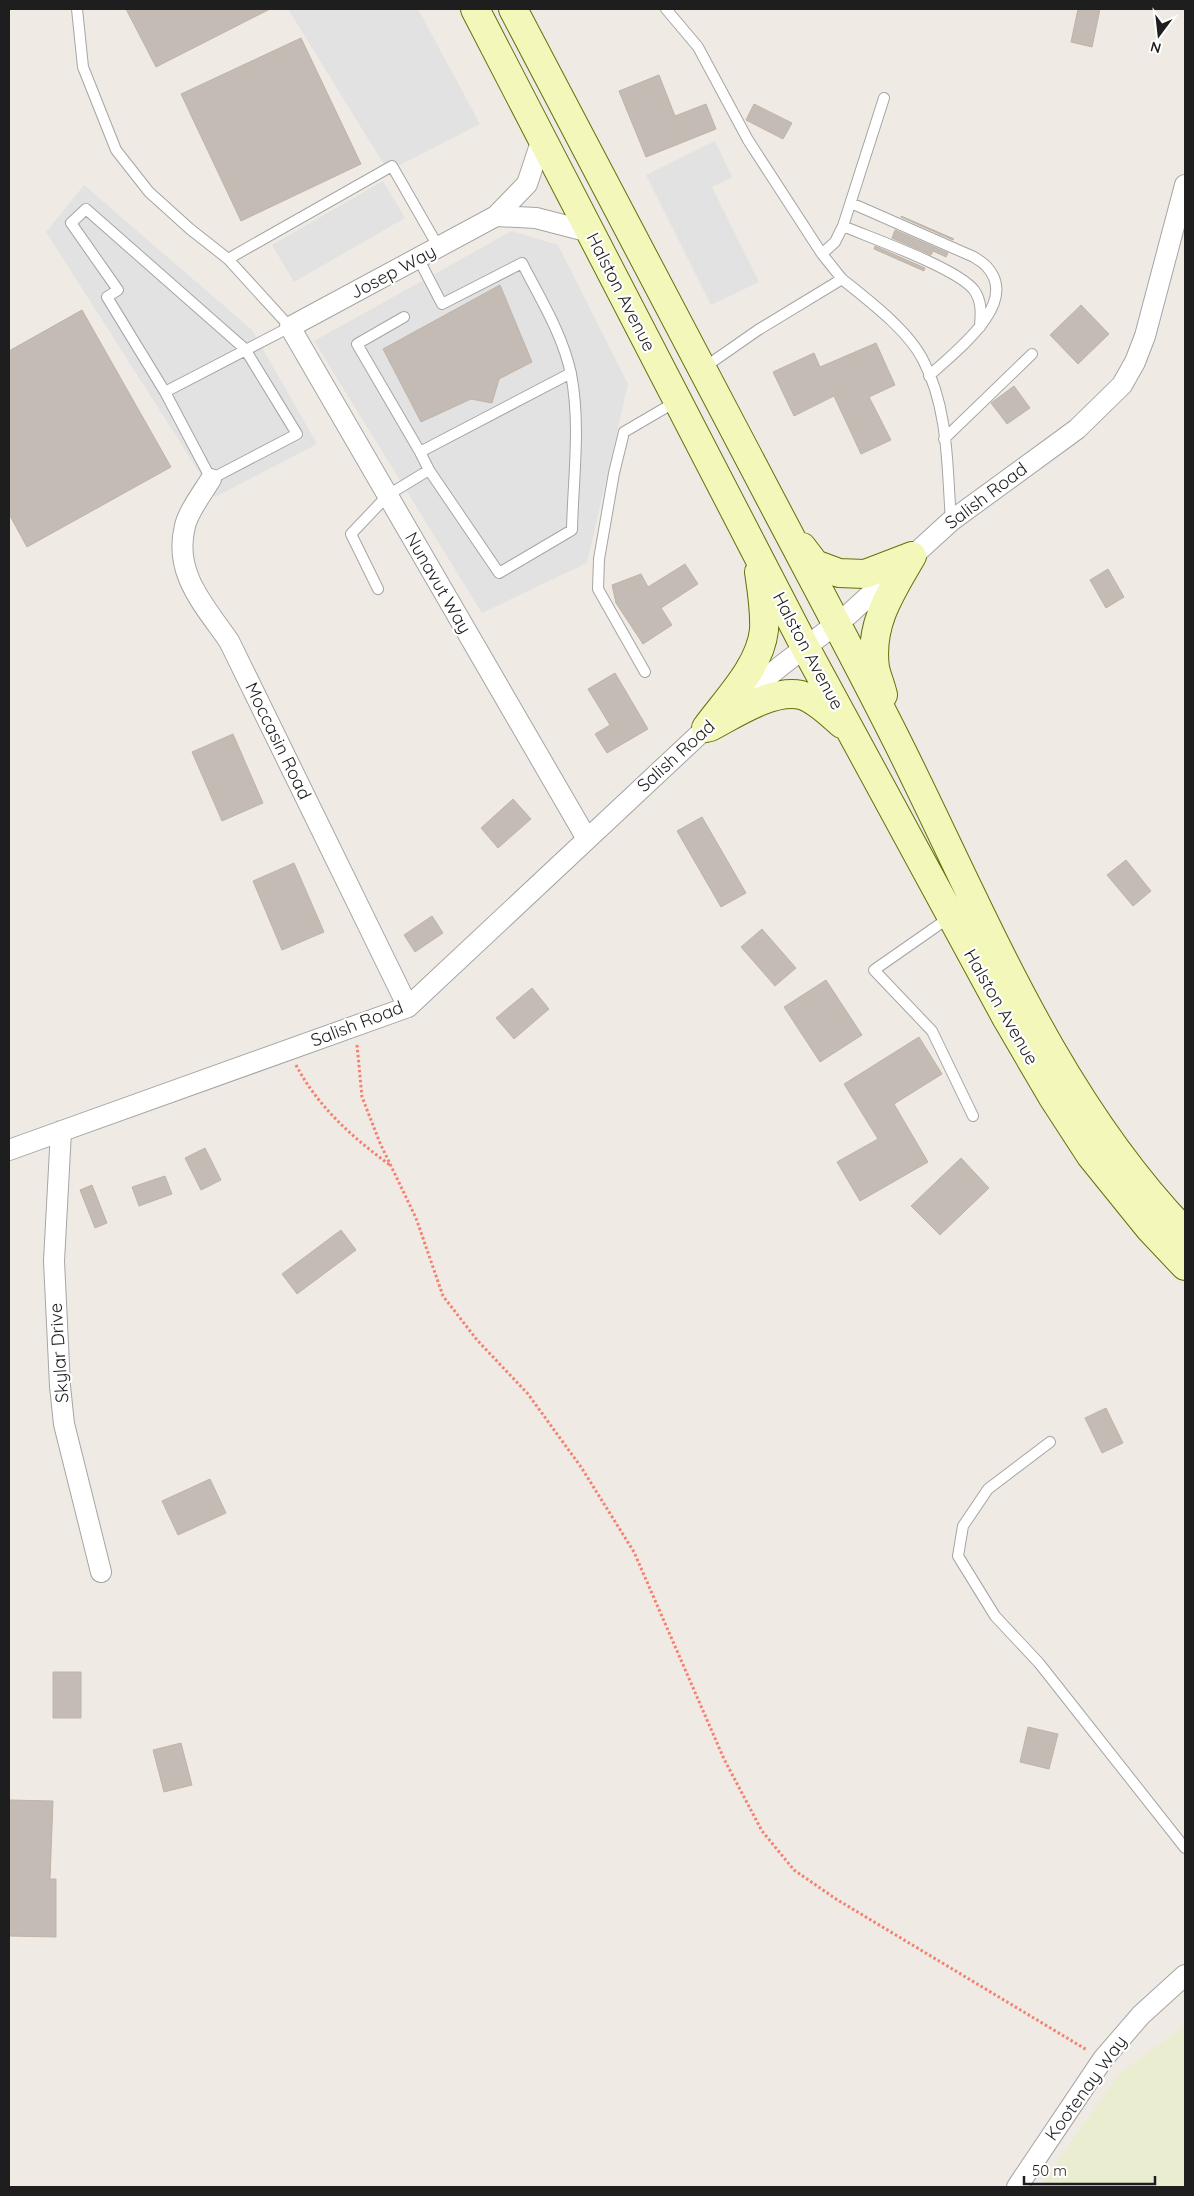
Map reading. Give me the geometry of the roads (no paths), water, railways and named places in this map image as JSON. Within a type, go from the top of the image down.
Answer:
[{"type":"main road","name":"Halston Avenue","points":[[474,9],[849,730],[950,916],[1047,1088],[1091,1156],[1150,1229],[1185,1266]]},
{"type":"main road","name":"Halston Avenue","points":[[513,9],[897,742],[1027,1005],[1072,1084],[1113,1145],[1167,1213],[1185,1232]]},
{"type":"main road","points":[[783,522],[815,564],[839,573],[865,574],[912,556]]},
{"type":"main road","points":[[706,728],[752,665],[764,632],[764,607],[755,551]]},
{"type":"main road","points":[[897,742],[875,669],[875,639],[883,605],[912,556]]},
{"type":"main road","points":[[706,728],[776,694],[801,695],[816,702],[849,730]]},
{"type":"street","name":"Josep Way","points":[[290,327],[496,216],[527,184],[542,139]]},
{"type":"street","name":"Salish Road","points":[[9,1150],[408,1006],[706,728],[836,624],[951,521],[1077,429],[1122,385],[1135,362],[1145,336],[1185,186]]},
{"type":"street","points":[[496,216],[536,218],[590,232]]},
{"type":"street","name":"Nunavut Way","points":[[290,327],[586,839]]},
{"type":"street","name":"Moccasin Road","points":[[211,479],[185,525],[181,554],[191,588],[229,641],[408,1006]]},
{"type":"street","name":"Skylar Drive","points":[[61,1131],[54,1261],[60,1386],[64,1424],[101,1572]]},
{"type":"street","name":"Kootenay Way","points":[[1018,2187],[1103,2059],[1141,2015],[1185,1975]]},
{"type":"lane","points":[[77,9],[82,67],[116,150],[149,192],[190,229],[228,259],[290,327],[165,392]]},
{"type":"lane","points":[[666,9],[698,47],[748,140],[822,254],[842,279],[898,327],[923,359],[943,420],[951,521]]},
{"type":"lane","points":[[822,254],[836,242],[843,226],[884,98]]},
{"type":"lane","points":[[228,259],[392,166],[439,248]]},
{"type":"lane","points":[[851,203],[974,258],[987,266],[994,279],[996,291],[994,304],[988,317],[929,376]]},
{"type":"lane","points":[[86,209],[245,349],[297,434],[211,479],[165,392],[107,297],[118,290],[71,223],[86,209]]},
{"type":"lane","points":[[843,226],[928,262],[965,281],[974,290],[980,301],[980,327]]},
{"type":"lane","points":[[404,317],[357,344],[429,470],[499,573],[572,530],[577,425],[571,373],[558,336],[522,262],[442,304],[418,258]]},
{"type":"lane","points":[[702,369],[758,330],[842,279]]},
{"type":"lane","points":[[944,438],[1032,354]]},
{"type":"lane","points":[[420,452],[571,373]]},
{"type":"lane","points":[[645,672],[598,589],[599,559],[624,432],[678,401]]},
{"type":"lane","points":[[378,589],[351,534],[388,496],[429,470]]},
{"type":"lane","points":[[950,916],[874,970],[932,1031],[973,1116]]},
{"type":"lane","points":[[1050,1442],[988,1489],[963,1526],[958,1556],[995,1616],[1039,1663],[1185,1848]]}]
